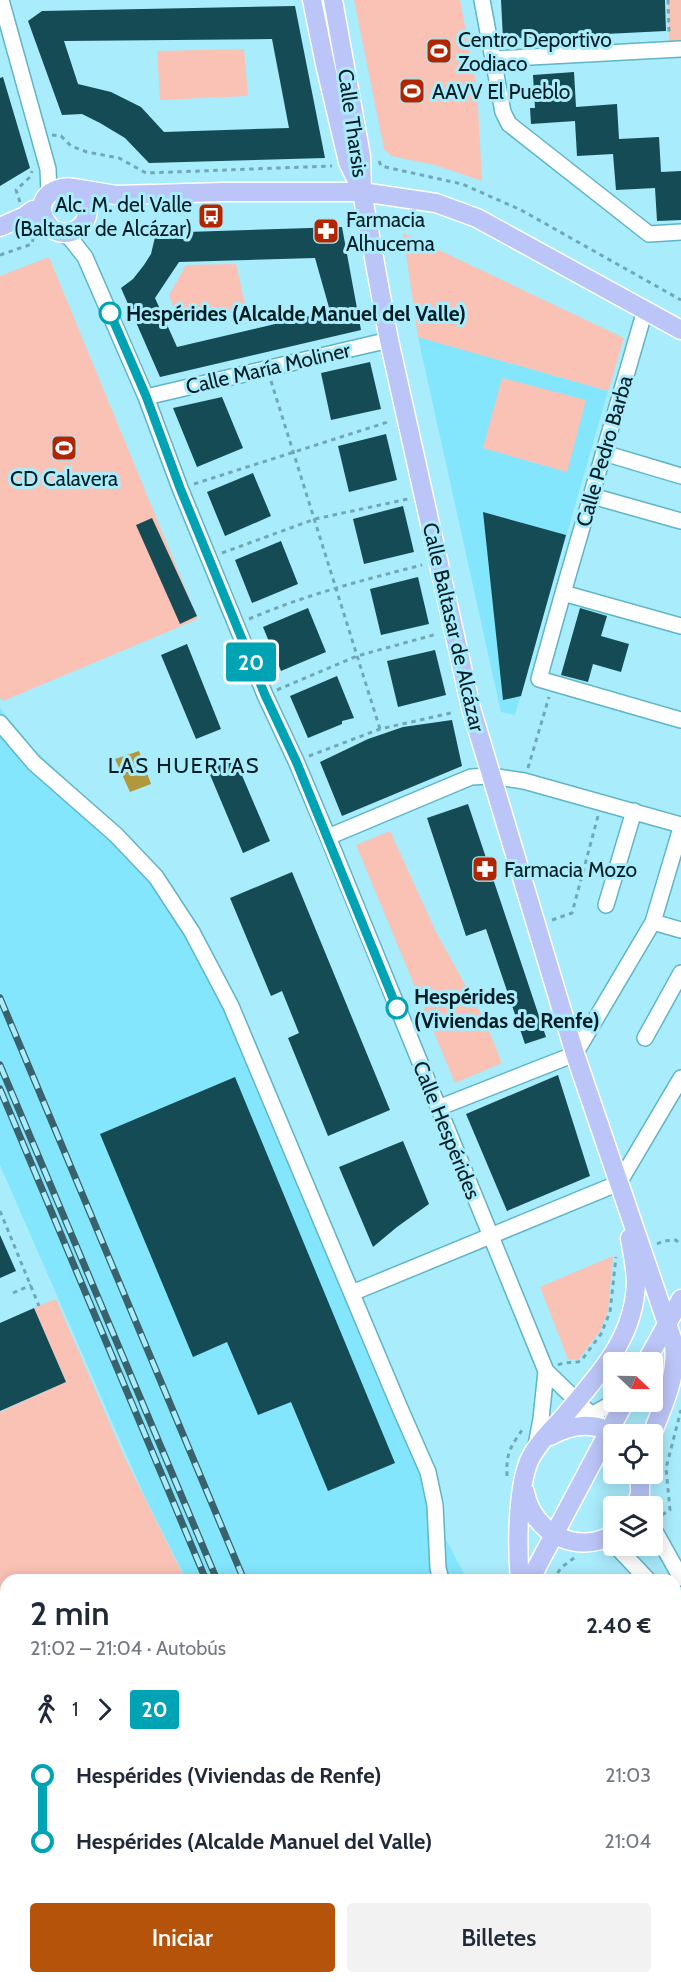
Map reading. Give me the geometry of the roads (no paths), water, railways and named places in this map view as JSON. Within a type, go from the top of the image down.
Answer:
[{"type":"main road","name":"Calle Tharsis","points":[[312,0],[348,162],[362,192]]},
{"type":"main road","name":"Calle Tharsis","points":[[333,0],[361,156],[362,192]]},
{"type":"main road","points":[[0,227],[25,216],[60,187],[116,195],[362,192],[436,202],[477,218],[681,330]]},
{"type":"main road","points":[[71,188],[85,198],[88,205],[86,218]]},
{"type":"main road","name":"Calle Baltasar de Alcázar","points":[[362,192],[389,340],[471,708],[575,1054],[626,1206]]},
{"type":"main road","points":[[25,216],[55,230],[74,231],[86,218],[116,195]]},
{"type":"main road","points":[[46,197],[42,208],[43,216],[55,230]]},
{"type":"main road","points":[[626,1206],[674,1344],[675,1367],[663,1406]]},
{"type":"main road","points":[[519,1574],[521,1500],[527,1468],[535,1451],[601,1372],[619,1346],[632,1312],[636,1282],[626,1206]]},
{"type":"main road","points":[[652,1352],[681,1299]]},
{"type":"main road","points":[[663,1408],[681,1376]]},
{"type":"main road","points":[[656,1424],[661,1412]]},
{"type":"main road","points":[[535,1451],[550,1436],[570,1427],[590,1426],[603,1430]]},
{"type":"main road","points":[[535,1574],[603,1447]]},
{"type":"main road","points":[[525,1481],[525,1494],[532,1512],[543,1527],[578,1550]]},
{"type":"main road","points":[[538,1574],[556,1555],[603,1543]]},
{"type":"street","points":[[1,0],[48,169],[46,197]]},
{"type":"street","points":[[482,0],[503,112],[510,124],[649,234],[681,232]]},
{"type":"street","points":[[493,59],[675,50]]},
{"type":"street","points":[[48,169],[71,188]]},
{"type":"street","name":"Calle Hespérides","points":[[85,257],[86,218]]},
{"type":"street","name":"Calle Hespérides","points":[[55,230],[70,238],[85,257],[146,396],[209,559],[265,695],[328,837],[546,1371]]},
{"type":"street","name":"Calle Pedro Barba","points":[[645,310],[539,679],[681,720]]},
{"type":"street","name":"Calle María Moliner","points":[[146,396],[389,340]]},
{"type":"street","points":[[604,453],[681,476]]},
{"type":"street","points":[[591,496],[681,521]]},
{"type":"street","points":[[563,593],[681,626]]},
{"type":"street","points":[[0,723],[34,763],[116,835],[156,877],[192,932],[231,1006],[428,1472],[435,1505],[440,1574]]},
{"type":"street","points":[[328,837],[471,777],[490,776],[524,781],[681,826],[653,922],[575,1054],[438,1108]]},
{"type":"street","points":[[606,905],[634,812]]},
{"type":"street","points":[[653,922],[681,930]]},
{"type":"street","points":[[645,1038],[681,973]]},
{"type":"street","points":[[352,1293],[619,1183],[681,1078]]},
{"type":"street","points":[[546,1371],[568,1383],[577,1384],[601,1372]]},
{"type":"street","points":[[546,1371],[603,1426]]},
{"type":"street","points":[[535,1451],[546,1371]]},
{"type":"street","points":[[570,1427],[603,1408]]},
{"type":"street","points":[[663,1546],[679,1574]]},
{"type":"street","points":[[626,1556],[643,1574]]},
{"type":"railway","points":[[0,998],[241,1574]]},
{"type":"railway","points":[[0,1065],[214,1574]]},
{"type":"railway","points":[[0,1089],[203,1574]]},
{"type":"place","name":"Centro Deportivo Zodiaco","points":[[439,51]]},
{"type":"place","name":"AAVV El Pueblo","points":[[412,91]]},
{"type":"place","name":"Alc. M. del Valle (Baltasar de Alcázar)","points":[[211,216]]},
{"type":"place","name":"Farmacia Alhucema","points":[[326,231]]},
{"type":"place","name":"Hespérides (Alcalde Manuel del Valle)","points":[[110,313]]},
{"type":"place","name":"CD Calavera","points":[[64,448]]},
{"type":"place","name":"Farmacia Mozo","points":[[485,869]]},
{"type":"place","name":"Hespérides (Viviendas de Renfe)","points":[[397,1008]]},
{"type":"district","name":"LAS HUERTAS","points":[[184,765]]}]
